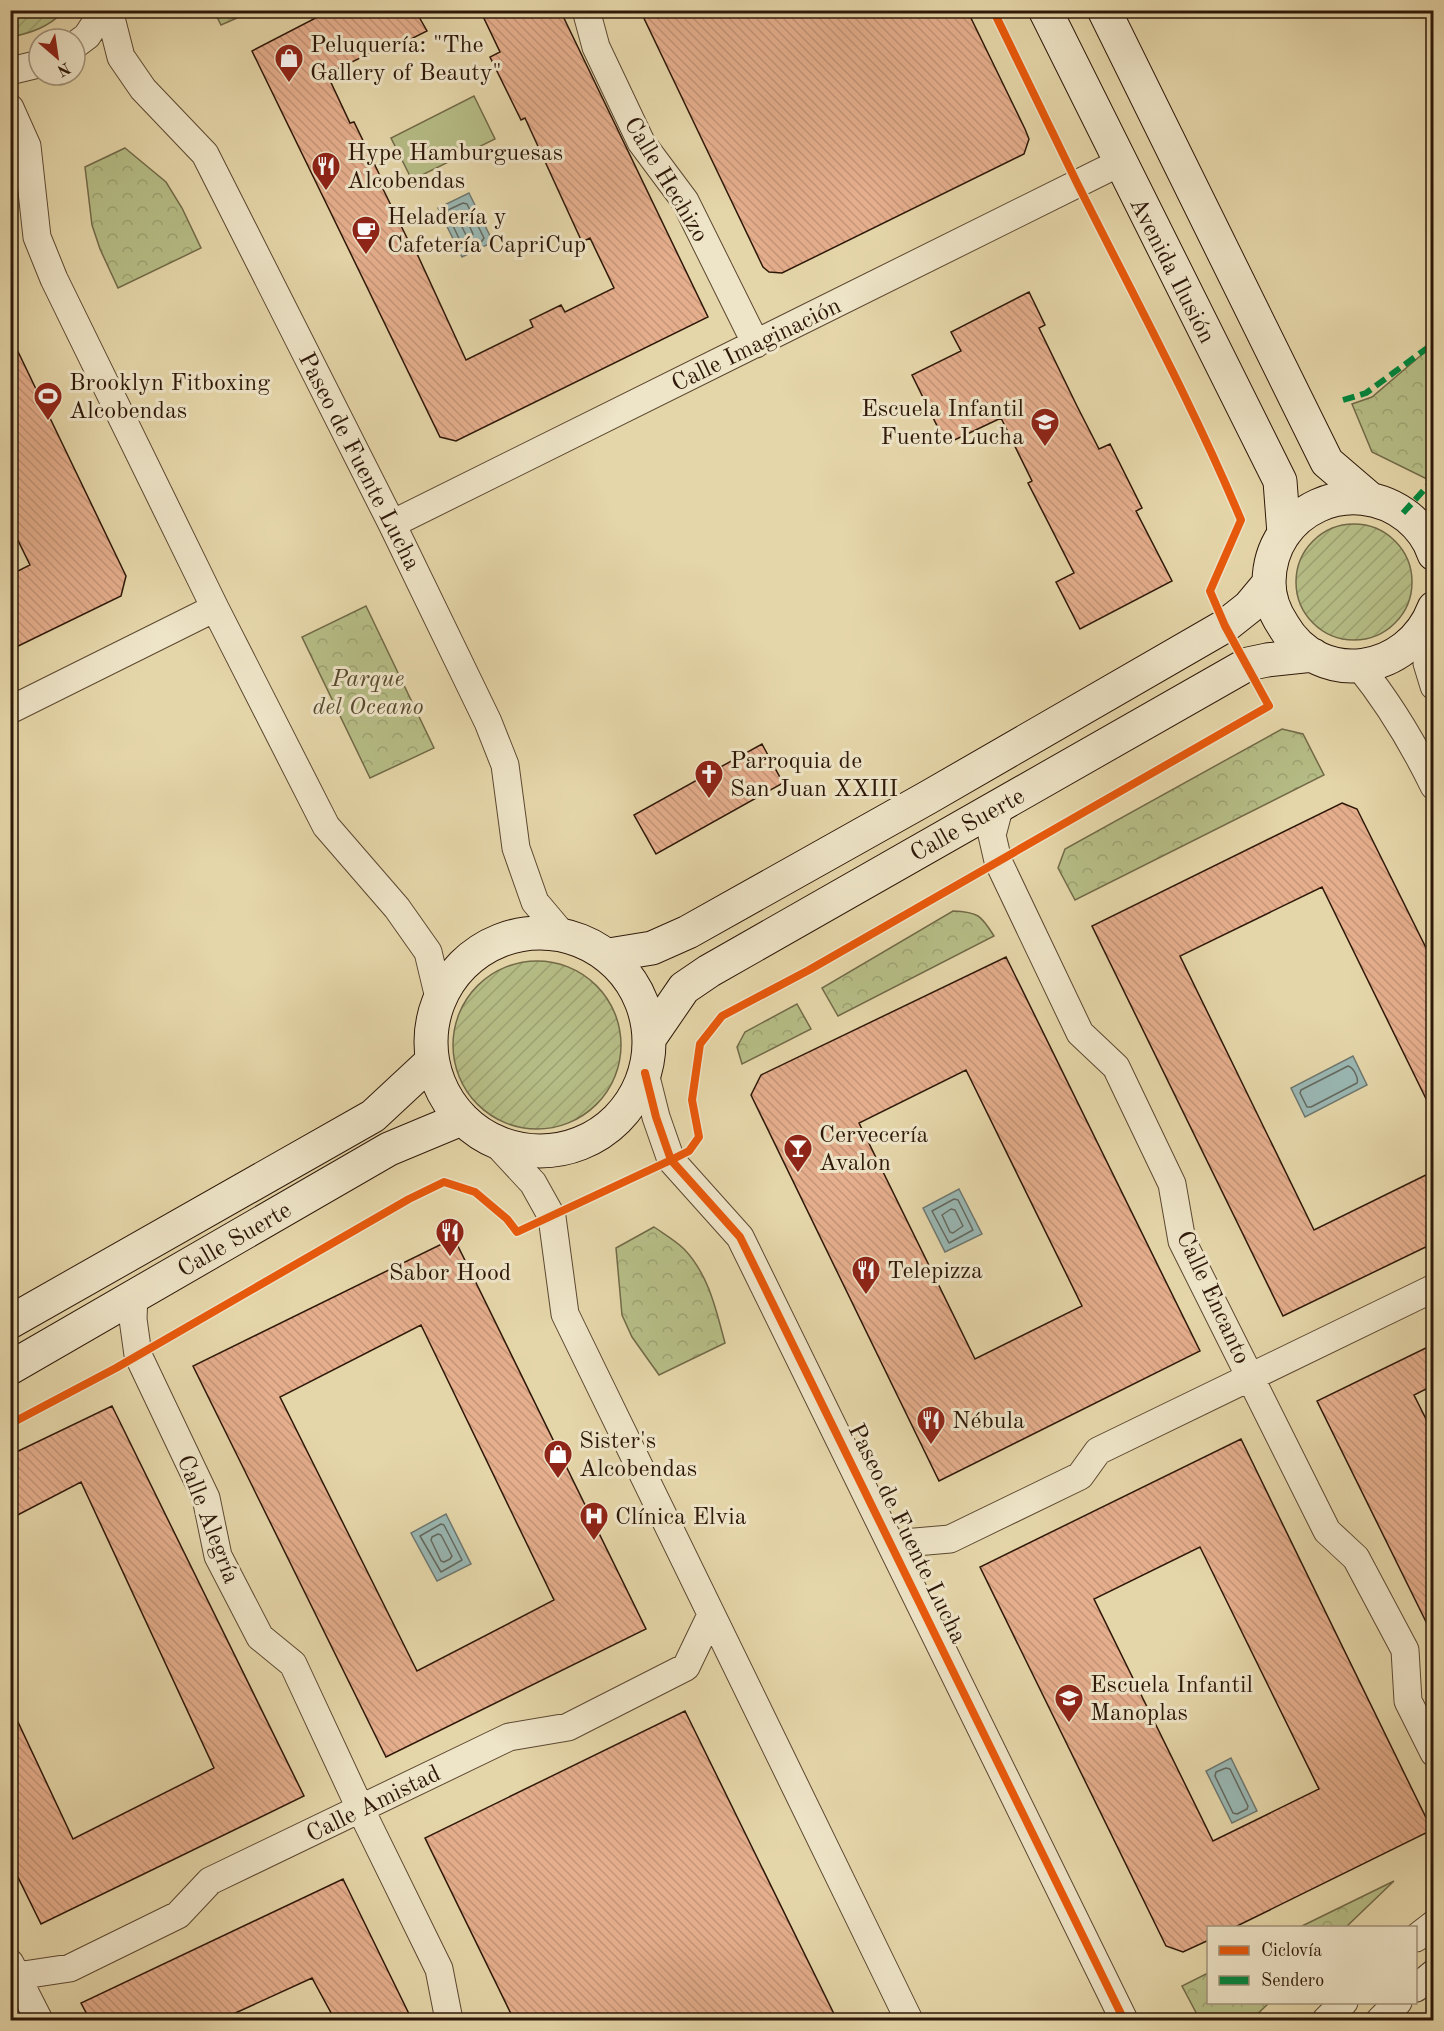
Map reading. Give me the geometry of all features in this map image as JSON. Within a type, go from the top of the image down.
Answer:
[{"type":"main road","name":"Avenida Ilusión","points":[[1045,10],[1119,163],[1280,481],[1284,534]]},
{"type":"main road","points":[[1104,10],[1327,462],[1369,498]]},
{"type":"main road","points":[[1431,615],[1418,637],[1399,653],[1376,663],[1343,666],[1312,655],[1290,637],[1275,612],[1269,583],[1272,558],[1284,534],[1300,516],[1321,503],[1345,497],[1369,498],[1395,507],[1416,523],[1431,545],[1434,554]]},
{"type":"main road","name":"Calle Suerte","points":[[609,956],[652,948],[688,932],[927,798],[1225,626],[1250,608],[1269,583]]},
{"type":"main road","name":"Calle Suerte","points":[[649,1039],[684,988],[709,971],[1248,664],[1312,655]]},
{"type":"main road","points":[[562,934],[594,946],[609,956],[636,988],[646,1013],[649,1039],[645,1073],[622,1113],[585,1142],[540,1152],[495,1142],[461,1119],[442,1093],[431,1062],[430,1029],[439,998],[469,958],[513,935],[562,934]]},
{"type":"main road","name":"Calle Suerte","points":[[10,1322],[373,1116],[431,1062]]},
{"type":"main road","name":"Calle Suerte","points":[[10,1368],[389,1149],[461,1119]]},
{"type":"street","points":[[87,36],[104,10]]},
{"type":"street","name":"Paseo de Fuente Lucha","points":[[109,10],[120,57],[143,89],[205,153],[392,524],[488,722],[505,765],[516,848],[535,903],[562,934]]},
{"type":"street","name":"Calle Hechizo","points":[[586,10],[596,47],[641,142],[684,201],[756,344]]},
{"type":"street","points":[[10,71],[27,67]]},
{"type":"street","points":[[10,108],[27,146],[37,237],[54,279],[215,608],[326,826],[397,908],[428,952],[439,998]]},
{"type":"street","name":"Calle Imaginación","points":[[392,524],[1119,163]]},
{"type":"street","points":[[10,710],[215,608]]},
{"type":"street","points":[[1431,615],[1427,663],[1434,686]]},
{"type":"street","points":[[1359,666],[1378,690],[1415,748],[1434,786]]},
{"type":"street","name":"Calle Encanto","points":[[1000,805],[992,835],[998,861],[1080,1033],[1116,1067],[1172,1184],[1182,1241],[1327,1531],[1356,1558],[1405,1650],[1408,1701],[1434,1753]]},
{"type":"street","name":"Paseo de Fuente Lucha","points":[[645,1073],[670,1160],[740,1237],[1124,2020]]},
{"type":"street","points":[[495,1142],[533,1183],[552,1217],[565,1314],[909,2020]]},
{"type":"street","points":[[892,1544],[950,1539],[1080,1476],[1098,1451],[1434,1288]]},
{"type":"street","name":"Calle Alegría","points":[[134,1296],[133,1319],[138,1355],[207,1498],[218,1556],[260,1637],[293,1664],[360,1808],[440,1969],[449,2020]]},
{"type":"street","name":"Calle Amistad","points":[[14,1969],[70,1968],[80,1964],[178,1915],[210,1881],[360,1808],[510,1737],[568,1727],[686,1667],[711,1615]]},
{"type":"street","points":[[1417,1937],[1434,1924]]},
{"type":"street","points":[[14,1969],[39,2020]]},
{"type":"street","points":[[1417,1987],[1434,1973]]},
{"type":"street","points":[[1326,2020],[1342,2004]]},
{"type":"street","points":[[1380,2020],[1396,2004]]},
{"type":"green space","points":[[11,10],[64,10],[41,27],[27,27],[27,34],[11,37]]},
{"type":"green space","points":[[214,11],[253,11],[221,25]]},
{"type":"green space","points":[[474,96],[495,139],[412,180],[391,138]]},
{"type":"green space","points":[[125,148],[166,182],[182,208],[201,248],[118,288],[92,225],[85,167]]},
{"type":"green space","points":[[1433,345],[1433,482],[1372,452],[1352,404],[1372,397]]},
{"type":"green space","points":[[1354,524],[1376,528],[1395,541],[1408,560],[1412,582],[1408,604],[1395,623],[1376,636],[1354,640],[1332,636],[1313,623],[1300,604],[1296,582],[1300,560],[1313,541],[1332,528]]},
{"type":"green space","name":"Parque del Oceano","points":[[366,606],[434,748],[370,778],[302,637]]},
{"type":"green space","points":[[1282,729],[1303,734],[1324,775],[1075,900],[1058,868],[1065,849]]},
{"type":"green space","points":[[953,911],[968,912],[978,916],[986,923],[994,936],[838,1016],[822,988]]},
{"type":"green space","points":[[537,961],[553,962],[569,967],[597,985],[615,1013],[620,1029],[620,1061],[615,1077],[597,1105],[569,1123],[553,1128],[537,1129],[521,1128],[505,1123],[477,1105],[459,1077],[454,1061],[453,1045],[454,1029],[459,1013],[477,985],[505,967],[521,962]]},
{"type":"green space","points":[[797,1004],[811,1029],[742,1064],[737,1047],[745,1032]]},
{"type":"green space","points":[[654,1227],[684,1249],[700,1270],[706,1281],[725,1343],[659,1375],[632,1337],[622,1315],[616,1248]]},
{"type":"green space","points":[[1394,1881],[1347,1926],[1302,1926]]},
{"type":"green space","points":[[1207,1974],[1207,2004],[1268,2004],[1251,2020],[1200,2020],[1182,1986]]},
{"type":"water","points":[[469,193],[493,242],[462,257],[438,208]]},
{"type":"water","points":[[1353,1056],[1367,1085],[1305,1117],[1291,1088]]},
{"type":"water","points":[[959,1189],[982,1234],[945,1252],[923,1208]]},
{"type":"water","points":[[446,1514],[471,1564],[437,1581],[411,1533]]},
{"type":"water","points":[[1231,1758],[1257,1811],[1232,1823],[1206,1771]]},
{"type":"building","points":[[331,10],[415,10],[427,31],[399,45],[397,40],[327,74],[350,123],[354,122],[384,184],[381,185],[411,246],[413,245],[466,360],[533,327],[530,320],[561,305],[565,312],[614,288],[590,238],[582,242],[525,118],[521,120],[490,57],[500,52],[480,10],[560,10],[708,317],[456,441],[440,437],[252,51]]},
{"type":"building","points":[[640,10],[967,10],[1029,139],[1024,154],[782,273],[769,272],[763,267]]},
{"type":"building","points":[[1029,292],[1045,325],[1039,328],[1077,406],[1099,449],[1110,444],[1142,508],[1136,511],[1172,581],[1080,629],[1056,582],[1074,573],[1028,483],[1032,481],[1001,418],[946,444],[912,375],[961,351],[951,332]]},
{"type":"building","points":[[10,335],[126,576],[121,596],[10,650],[10,575],[30,565],[10,524]]},
{"type":"building","name":"Parroquia de San Juan XXIII","points":[[762,744],[783,783],[656,854],[634,815]]},
{"type":"building","points":[[1342,803],[1357,809],[1434,964],[1434,1115],[1322,887],[1180,956],[1314,1230],[1434,1171],[1434,1243],[1283,1316],[1092,926]]},
{"type":"building","points":[[1006,957],[1200,1351],[939,1481],[751,1095],[761,1075]],"holes":[[[966,1070],[1082,1306],[975,1359],[859,1123]]]},
{"type":"building","points":[[454,1238],[646,1629],[386,1757],[193,1366]],"holes":[[[421,1325],[554,1600],[417,1671],[280,1397]]]},
{"type":"building","points":[[1434,1344],[1434,1385],[1414,1395],[1434,1435],[1434,1638],[1317,1401]]},
{"type":"building","points":[[112,1406],[304,1796],[41,1924],[10,1861],[10,1705],[73,1839],[214,1768],[81,1482],[10,1519],[10,1455]]},
{"type":"building","points":[[1241,1439],[1432,1830],[1237,1926],[1207,1926],[1207,1941],[1183,1952],[1166,1946],[980,1567]],"holes":[[[1200,1547],[1319,1789],[1213,1841],[1094,1599]]]},
{"type":"building","points":[[685,1711],[837,2020],[514,2020],[425,1838]]},
{"type":"building","points":[[343,1879],[412,2020],[335,2020],[312,1978],[220,2020],[90,2020],[81,2003]]},
{"type":"marked path","points":[[1343,400],[1366,393],[1434,343]]},
{"type":"marked path","points":[[1403,513],[1434,479]]},
{"type":"cycle path","points":[[10,1424],[116,1368],[409,1199],[444,1182],[475,1192],[507,1219],[517,1232],[689,1151],[699,1137],[692,1100],[700,1044],[722,1016],[809,970],[1269,706],[1225,626],[1210,591],[1241,520],[1183,392],[1077,183],[993,10]]},
{"type":"cycle path","points":[[645,1073],[656,1117],[671,1160],[740,1237],[1124,2020]]},
{"type":"place","name":"Peluquería: \"The Gallery of Beauty\"","points":[[289,84]]},
{"type":"place","name":"Hype Hamburguesas Alcobendas","points":[[326,192]]},
{"type":"place","name":"Heladería y Cafetería CapriCup","points":[[366,256]]},
{"type":"place","name":"Brooklyn Fitboxing Alcobendas","points":[[48,422]]},
{"type":"place","name":"Escuela Infantil Fuente Lucha","points":[[1045,448]]},
{"type":"place","name":"Parroquia de San Juan XXIII","points":[[709,800]]},
{"type":"place","name":"Cervecería Avalon","points":[[798,1174]]},
{"type":"place","name":"Sabor Hood","points":[[450,1258]]},
{"type":"place","name":"Telepizza","points":[[866,1296]]},
{"type":"place","name":"Nébula","points":[[931,1446]]},
{"type":"place","name":"Sister's Alcobendas","points":[[558,1480]]},
{"type":"place","name":"Clínica Elvia","points":[[594,1542]]},
{"type":"place","name":"Escuela Infantil Manoplas","points":[[1069,1724]]}]
